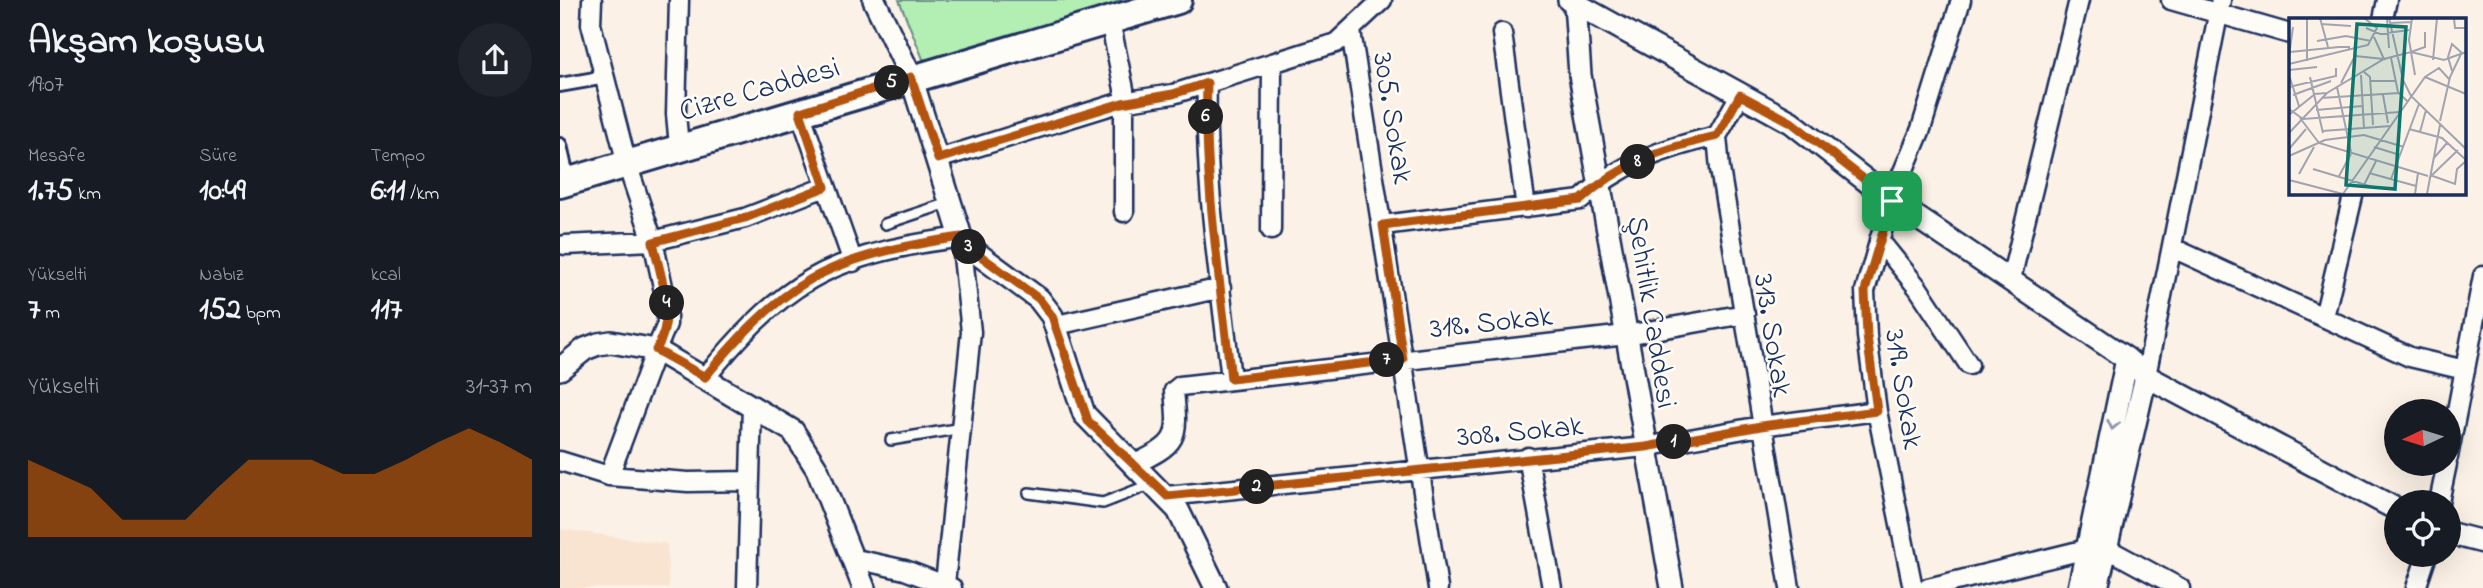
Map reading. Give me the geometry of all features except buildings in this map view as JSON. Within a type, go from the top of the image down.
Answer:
[{"type":"main road","name":"Cizre Caddesi","points":[[564,183],[678,146],[1178,0]]},
{"type":"street","points":[[592,0],[591,24],[627,163],[653,242],[667,305],[667,324],[609,476]]},
{"type":"street","points":[[678,146],[676,114],[679,0]]},
{"type":"street","points":[[874,0],[911,77],[961,237],[967,246],[1039,299],[1057,325],[1084,414],[1161,490],[1189,528],[1216,588]]},
{"type":"street","points":[[938,159],[1122,103],[1173,94],[1336,43],[1382,0]]},
{"type":"street","name":"319. Sokak","points":[[1913,588],[1877,411],[1867,336],[1865,291],[1879,240],[1921,129],[1961,0]]},
{"type":"street","points":[[2011,279],[2079,0]]},
{"type":"street","points":[[2171,0],[2219,7],[2289,33]]},
{"type":"street","points":[[2384,18],[2387,0]]},
{"type":"street","points":[[1572,1],[1791,122],[1892,201],[2011,279],[2127,359],[2146,376],[2384,503]]},
{"type":"street","name":"Şehitlik Caddesi","points":[[1572,1],[1580,75],[1672,588]]},
{"type":"street","points":[[2079,588],[2097,548],[2146,376],[2219,7]]},
{"type":"street","points":[[1110,21],[1124,89],[1124,212]]},
{"type":"street","name":"305. Sokak","points":[[1351,31],[1438,588]]},
{"type":"street","points":[[1502,33],[1526,208]]},
{"type":"street","points":[[1271,230],[1272,63]]},
{"type":"street","points":[[560,85],[606,76]]},
{"type":"street","points":[[1207,83],[1207,164],[1231,379]]},
{"type":"street","points":[[1383,225],[1581,200],[1601,181],[1671,146],[1717,136],[1740,95]]},
{"type":"street","points":[[800,112],[853,262]]},
{"type":"street","name":"313. Sokak","points":[[1717,136],[1730,244],[1745,314],[1761,426],[1790,588]]},
{"type":"street","points":[[560,145],[564,183]]},
{"type":"street","points":[[562,245],[653,242],[745,218],[825,187]]},
{"type":"street","points":[[2324,317],[2354,194]]},
{"type":"street","points":[[705,377],[734,341],[782,299],[812,278],[853,262],[961,237]]},
{"type":"street","points":[[851,558],[905,570],[949,586],[971,332],[961,237]]},
{"type":"street","points":[[1879,240],[1918,288],[1969,365]]},
{"type":"street","points":[[2172,248],[2410,357],[2465,370]]},
{"type":"street","points":[[2459,399],[2479,325],[2483,276]]},
{"type":"street","points":[[1057,325],[1221,288]]},
{"type":"street","name":"318. Sokak","points":[[1133,465],[1166,447],[1175,436],[1177,388],[1231,379],[1626,335],[1745,314]]},
{"type":"street","points":[[560,369],[585,349],[598,344],[611,342],[656,350],[793,431],[806,448],[864,588]]},
{"type":"street","points":[[2097,588],[2097,548],[2127,359]]},
{"type":"street","points":[[747,588],[752,405]]},
{"type":"street","name":"308. Sokak","points":[[1161,490],[1646,447],[1761,426],[1877,411]]},
{"type":"street","points":[[1528,457],[1552,588]]},
{"type":"street","points":[[560,461],[609,476],[688,482],[750,481]]},
{"type":"street","points":[[2461,537],[2479,543]]},
{"type":"street","points":[[1928,588],[2097,548],[2180,588]]},
{"type":"street","points":[[2416,588],[2423,567]]},
{"type":"lane","points":[[885,224],[948,202]]},
{"type":"lane","points":[[891,440],[962,428]]},
{"type":"lane","points":[[1029,493],[1103,503],[1161,490]]},
{"type":"shaded area","points":[[560,529],[667,544],[669,588],[560,588]]},
{"type":"green space","points":[[899,0],[1138,0],[939,61],[923,59]]},
{"type":"route","points":[[911,77],[938,159],[1122,103],[1173,94],[1207,83],[1207,164],[1231,379],[1403,359],[1383,225],[1581,200],[1601,181],[1671,146],[1717,136],[1740,95],[1791,122],[1892,201],[1865,291],[1867,336],[1877,411],[1761,426],[1646,447],[1493,460],[1167,496],[1088,421],[1057,325],[1039,299],[967,246],[961,237],[890,251],[812,278],[782,299],[734,341],[705,377],[656,350],[667,324],[667,305],[653,242],[745,218],[825,187],[800,112],[911,77]]}]
